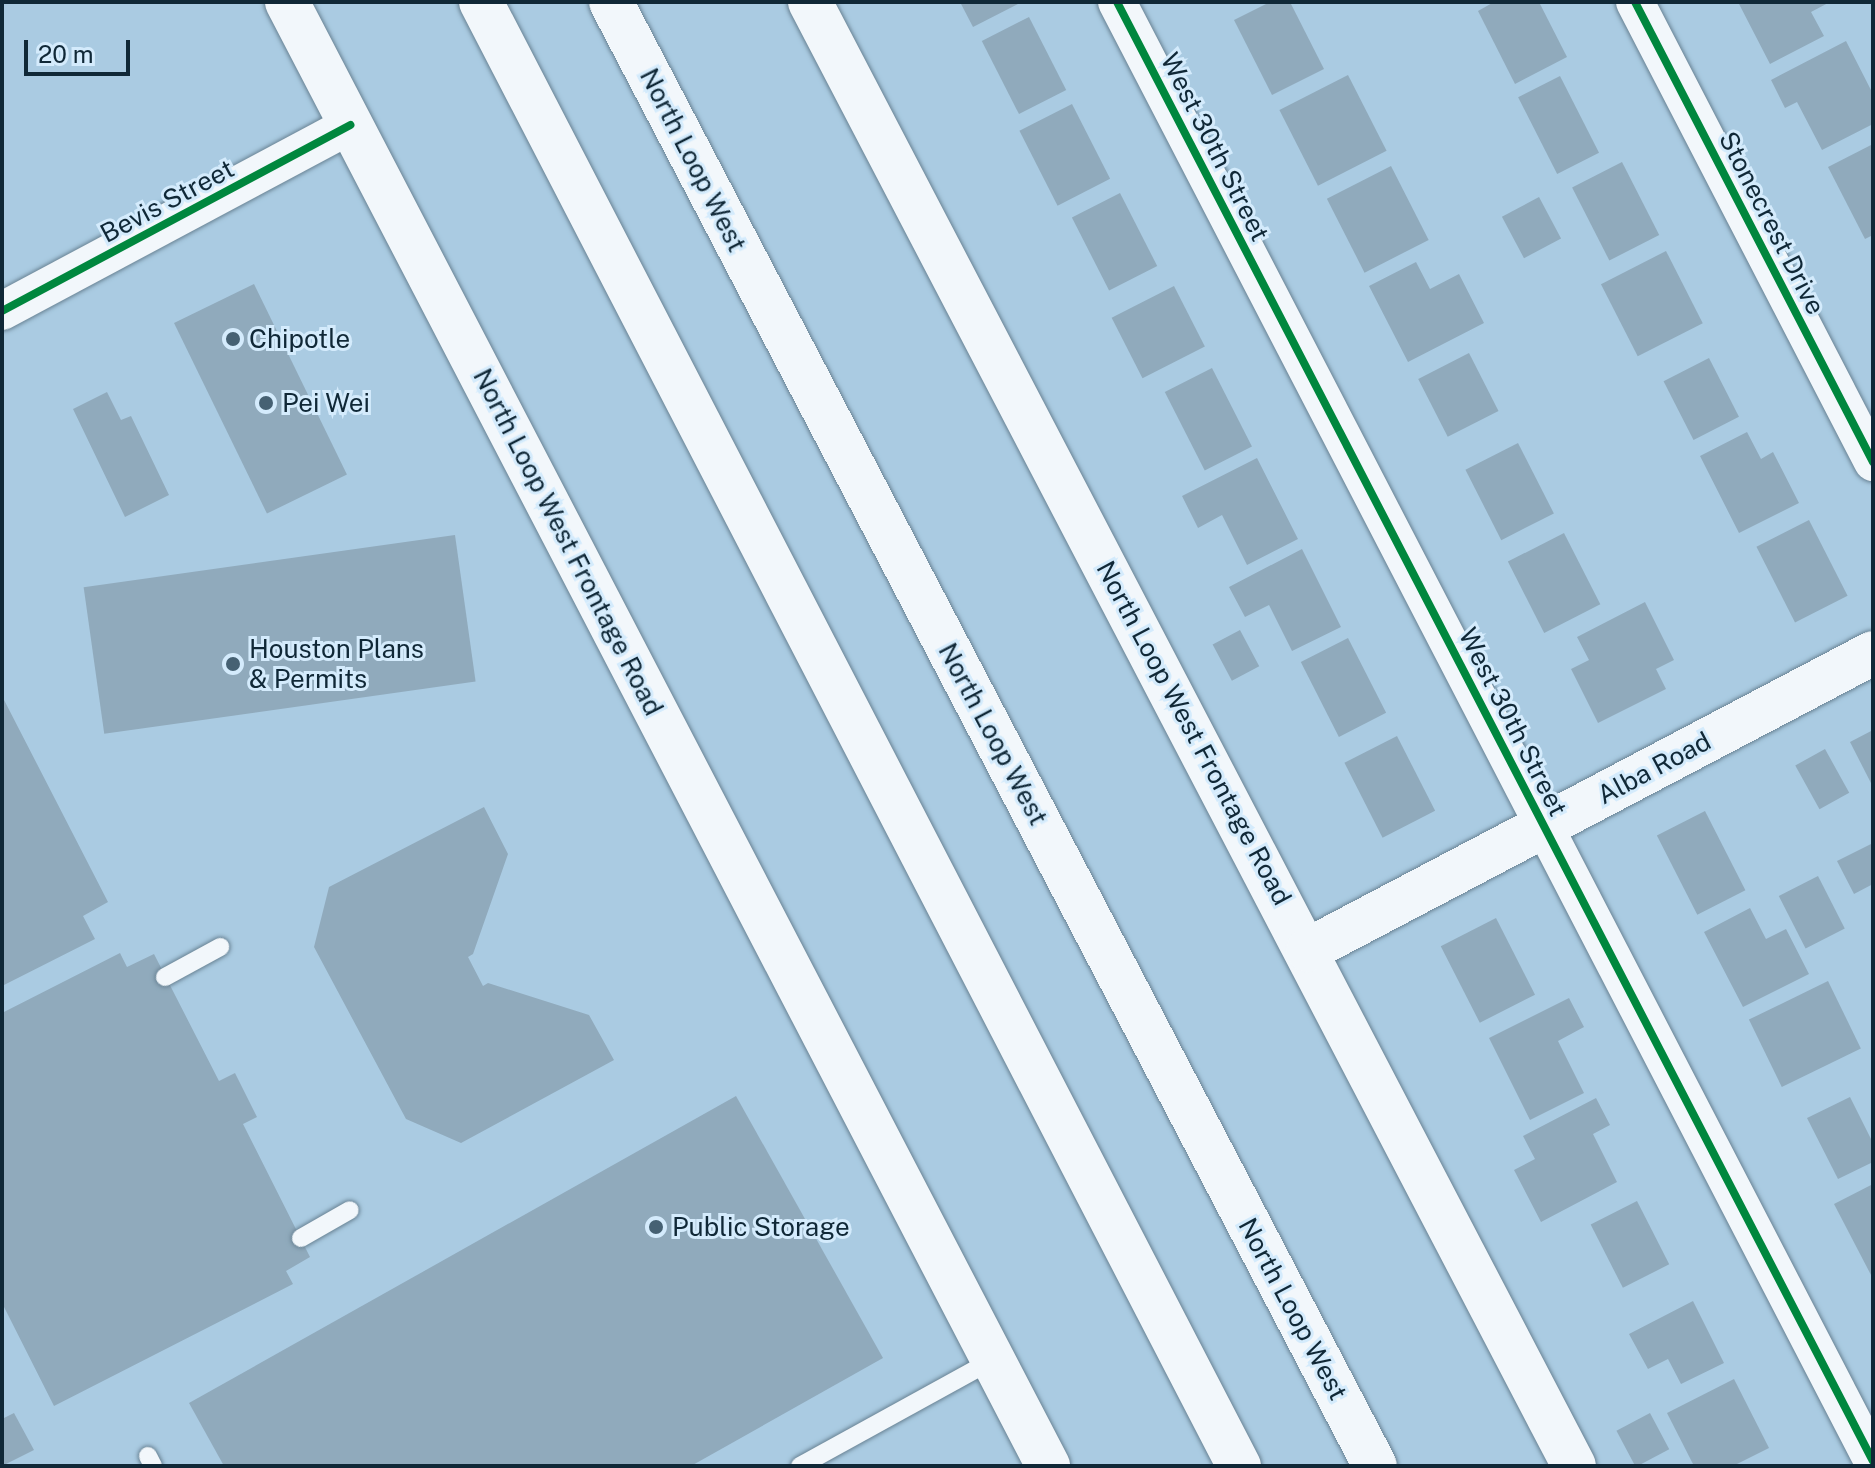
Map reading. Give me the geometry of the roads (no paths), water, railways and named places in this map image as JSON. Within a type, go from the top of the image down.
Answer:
[{"type":"main road","name":"North Loop West Frontage Road","points":[[287,2],[1048,1466]]},
{"type":"main road","points":[[481,2],[1239,1466]]},
{"type":"main road","name":"North Loop West","points":[[611,2],[1375,1466]]},
{"type":"main road","name":"North Loop West Frontage Road","points":[[810,2],[1308,950],[1574,1466]]},
{"type":"main road","name":"Alba Road","points":[[1308,950],[1873,653]]},
{"type":"street","name":"West 30th Street","points":[[1117,2],[1873,1461]]},
{"type":"street","name":"Stonecrest Drive","points":[[1635,2],[1873,462]]},
{"type":"street","name":"Bevis Street","points":[[2,311],[351,125]]},
{"type":"lane","points":[[165,977],[220,947]]},
{"type":"lane","points":[[301,1238],[350,1210]]},
{"type":"lane","points":[[800,1466],[993,1360]]},
{"type":"place","name":"Chipotle","points":[[233,339]]},
{"type":"place","name":"Pei Wei","points":[[266,403]]},
{"type":"place","name":"Houston Plans & Permits","points":[[233,664]]},
{"type":"place","name":"Public Storage","points":[[656,1227]]}]
